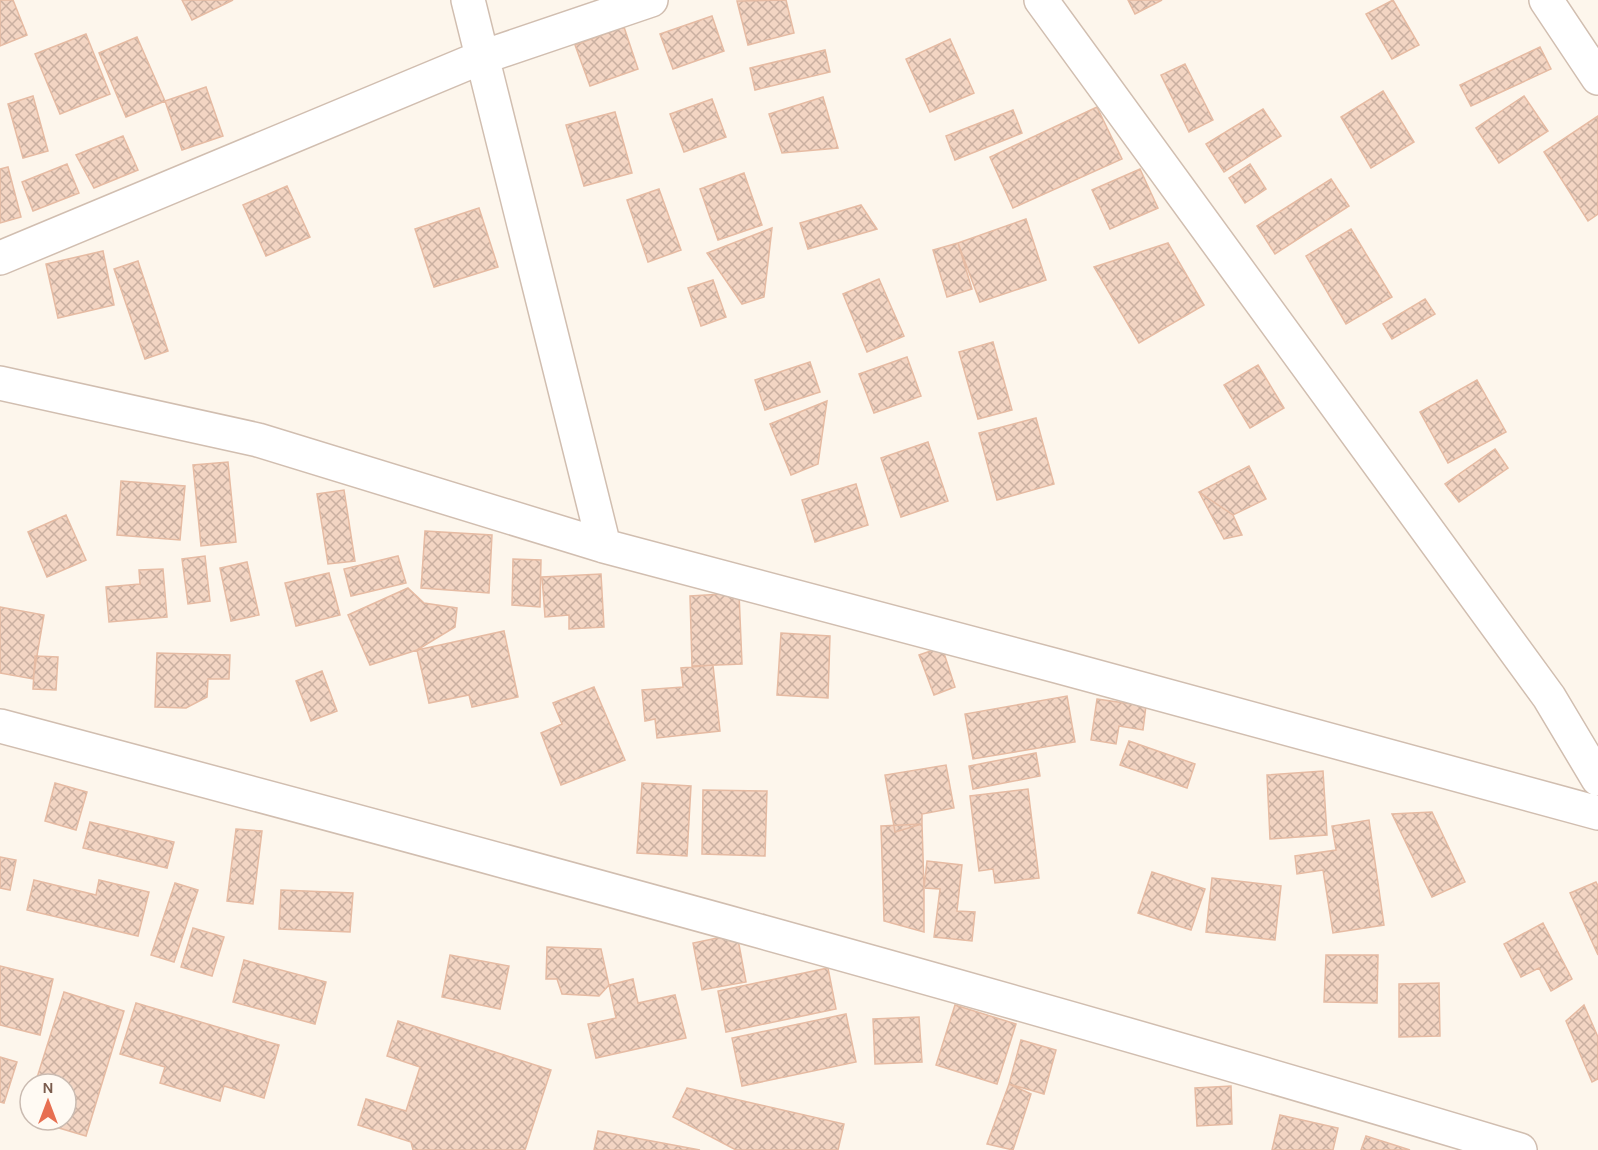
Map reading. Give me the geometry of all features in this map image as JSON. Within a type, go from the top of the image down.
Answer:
[{"type":"street","points":[[468,0],[480,58],[604,546]]},
{"type":"street","points":[[0,258],[480,58],[651,0]]},
{"type":"street","points":[[1041,0],[1549,697],[1598,779]]},
{"type":"street","points":[[1545,0],[1598,78]]},
{"type":"street","points":[[0,383],[258,440],[604,546],[1598,813]]},
{"type":"street","points":[[0,726],[620,891],[1268,1074],[1520,1150]]},
{"type":"building","points":[[0,0],[13,0],[27,35],[0,46]]},
{"type":"building","points":[[182,0],[233,0],[192,20]]},
{"type":"building","points":[[786,0],[794,33],[748,45],[737,1]]},
{"type":"building","points":[[1128,0],[1162,0],[1135,14]]},
{"type":"building","points":[[1393,0],[1419,45],[1392,59],[1366,14]]},
{"type":"building","points":[[712,16],[724,51],[673,69],[660,34]]},
{"type":"building","points":[[624,27],[638,69],[590,86],[575,45]]},
{"type":"building","points":[[86,34],[110,94],[60,114],[35,54]]},
{"type":"building","points":[[137,37],[165,101],[126,117],[99,53]]},
{"type":"building","points":[[950,39],[974,93],[930,112],[906,59]]},
{"type":"building","points":[[1540,47],[1551,69],[1471,106],[1460,85]]},
{"type":"building","points":[[825,50],[830,72],[755,90],[750,68]]},
{"type":"building","points":[[1185,64],[1213,120],[1189,132],[1161,75]]},
{"type":"building","points":[[206,87],[223,136],[182,150],[165,101]]},
{"type":"building","points":[[1383,91],[1414,142],[1371,168],[1341,117]]},
{"type":"building","points":[[33,96],[48,151],[23,158],[8,104]]},
{"type":"building","points":[[1524,96],[1548,131],[1499,163],[1476,128]]},
{"type":"building","points":[[823,97],[838,148],[782,153],[769,114]]},
{"type":"building","points":[[712,99],[726,137],[684,152],[670,114]]},
{"type":"building","points":[[1097,107],[1122,159],[1013,208],[990,157]]},
{"type":"building","points":[[1263,109],[1281,136],[1224,172],[1206,144]]},
{"type":"building","points":[[1013,110],[1022,133],[955,160],[946,136]]},
{"type":"building","points":[[615,112],[632,173],[584,186],[566,125]]},
{"type":"building","points":[[1598,116],[1598,214],[1588,221],[1544,152]]},
{"type":"building","points":[[123,136],[138,170],[94,188],[76,155]]},
{"type":"building","points":[[67,164],[79,193],[33,211],[22,182]]},
{"type":"building","points":[[1250,164],[1266,189],[1245,203],[1229,178]]},
{"type":"building","points":[[8,167],[21,217],[0,223],[0,169]]},
{"type":"building","points":[[1140,169],[1158,208],[1110,229],[1092,190]]},
{"type":"building","points":[[744,173],[762,225],[718,240],[700,189]]},
{"type":"building","points":[[1331,179],[1349,206],[1275,254],[1257,226]]},
{"type":"building","points":[[287,186],[310,237],[266,256],[243,205]]},
{"type":"building","points":[[659,189],[681,250],[648,262],[627,200]]},
{"type":"building","points":[[861,205],[877,229],[808,249],[800,223]]},
{"type":"building","points":[[479,208],[498,267],[434,287],[415,229]]},
{"type":"building","points":[[1026,219],[1046,280],[980,302],[958,243]]},
{"type":"building","points":[[772,228],[764,297],[742,304],[707,253]]},
{"type":"building","points":[[1351,229],[1392,297],[1346,324],[1306,256]]},
{"type":"building","points":[[958,243],[972,289],[947,297],[933,250]]},
{"type":"building","points":[[1168,243],[1204,305],[1139,343],[1094,267]]},
{"type":"building","points":[[103,251],[114,305],[58,318],[46,264]]},
{"type":"building","points":[[138,261],[168,351],[145,359],[114,269]]},
{"type":"building","points":[[879,279],[904,336],[867,352],[843,294]]},
{"type":"building","points":[[713,280],[726,317],[701,326],[688,288]]},
{"type":"building","points":[[1425,299],[1435,314],[1392,339],[1383,324]]},
{"type":"building","points":[[993,342],[1012,410],[978,419],[959,352]]},
{"type":"building","points":[[907,357],[921,396],[874,413],[859,374]]},
{"type":"building","points":[[810,362],[820,392],[765,410],[755,380]]},
{"type":"building","points":[[1258,365],[1284,408],[1250,428],[1224,385]]},
{"type":"building","points":[[1477,380],[1506,432],[1448,463],[1420,412]]},
{"type":"building","points":[[827,401],[818,464],[791,475],[770,424]]},
{"type":"building","points":[[1036,418],[1054,484],[997,500],[979,433]]},
{"type":"building","points":[[928,442],[948,501],[901,517],[881,458]]},
{"type":"building","points":[[1495,449],[1508,468],[1459,502],[1445,484]]},
{"type":"building","points":[[228,462],[236,542],[201,546],[193,465]]},
{"type":"building","points":[[1249,466],[1266,499],[1233,515],[1199,492]]},
{"type":"building","points":[[121,481],[185,486],[180,540],[117,535]]},
{"type":"building","points":[[856,484],[868,525],[815,542],[802,500]]},
{"type":"building","points":[[344,490],[355,561],[328,564],[317,494]]},
{"type":"building","points":[[1199,492],[1233,515],[1242,535],[1224,539]]},
{"type":"building","points":[[66,515],[86,560],[47,577],[28,532]]},
{"type":"building","points":[[425,531],[492,535],[489,593],[421,588]]},
{"type":"building","points":[[205,556],[210,601],[188,604],[182,559]]},
{"type":"building","points":[[398,556],[406,583],[351,596],[344,569]]},
{"type":"building","points":[[513,559],[541,560],[540,607],[512,605]]},
{"type":"building","points":[[247,562],[259,615],[231,621],[220,568]]},
{"type":"building","points":[[163,569],[167,617],[109,622],[106,587],[140,584],[139,570]]},
{"type":"building","points":[[329,573],[340,615],[296,626],[285,583]]},
{"type":"building","points":[[601,574],[604,627],[569,629],[569,615],[545,617],[542,577]]},
{"type":"building","points":[[408,588],[424,603],[457,608],[455,627],[417,650],[370,665],[348,615]]},
{"type":"building","points":[[739,593],[742,664],[692,666],[690,596]]},
{"type":"building","points":[[0,607],[44,615],[33,679],[0,673]]},
{"type":"building","points":[[504,631],[518,697],[472,707],[469,695],[429,703],[417,650]]},
{"type":"building","points":[[781,633],[830,636],[828,698],[777,695]]},
{"type":"building","points":[[942,647],[955,687],[934,695],[919,655]]},
{"type":"building","points":[[157,653],[230,655],[229,679],[208,679],[207,697],[186,708],[155,707]]},
{"type":"building","points":[[35,656],[58,657],[56,690],[33,689]]},
{"type":"building","points":[[713,665],[720,731],[657,738],[655,719],[645,721],[642,690],[683,687],[681,668]]},
{"type":"building","points":[[322,671],[337,711],[311,721],[296,681]]},
{"type":"building","points":[[594,687],[625,760],[561,785],[541,733],[562,724],[553,703]]},
{"type":"building","points":[[1067,696],[1075,742],[973,759],[965,714]]},
{"type":"building","points":[[1097,699],[1146,706],[1143,730],[1119,726],[1116,744],[1091,740]]},
{"type":"building","points":[[1129,741],[1195,764],[1187,788],[1120,765]]},
{"type":"building","points":[[1036,753],[1040,776],[973,789],[969,766]]},
{"type":"building","points":[[946,765],[954,808],[922,814],[922,824],[895,832],[885,775]]},
{"type":"building","points":[[1323,771],[1327,835],[1270,839],[1267,775]]},
{"type":"building","points":[[55,783],[87,792],[76,830],[45,821]]},
{"type":"building","points":[[642,783],[691,786],[687,856],[637,853]]},
{"type":"building","points":[[1028,789],[1039,878],[995,883],[993,869],[979,871],[970,796]]},
{"type":"building","points":[[703,790],[767,791],[765,856],[702,854]]},
{"type":"building","points":[[1432,812],[1465,882],[1432,897],[1392,814]]},
{"type":"building","points":[[1369,820],[1384,925],[1333,933],[1323,870],[1297,874],[1295,856],[1336,850],[1332,826]]},
{"type":"building","points":[[90,822],[174,842],[167,868],[83,848]]},
{"type":"building","points":[[922,824],[924,932],[884,921],[881,826]]},
{"type":"building","points":[[236,829],[262,831],[253,904],[227,901]]},
{"type":"building","points":[[0,857],[16,860],[10,890],[0,888]]},
{"type":"building","points":[[927,861],[962,865],[957,911],[975,912],[972,941],[934,937],[940,889],[924,888]]},
{"type":"building","points":[[1152,872],[1205,889],[1191,930],[1138,913]]},
{"type":"building","points":[[1212,878],[1281,886],[1275,940],[1206,932]]},
{"type":"building","points":[[34,880],[96,895],[99,880],[149,892],[138,936],[27,910]]},
{"type":"building","points":[[1596,882],[1598,886],[1598,955],[1570,893]]},
{"type":"building","points":[[175,883],[198,890],[174,962],[151,955]]},
{"type":"building","points":[[281,890],[353,893],[350,932],[279,929]]},
{"type":"building","points":[[1543,923],[1572,979],[1551,991],[1539,968],[1521,977],[1504,944]]},
{"type":"building","points":[[193,928],[224,937],[212,976],[181,967]]},
{"type":"building","points":[[737,934],[746,982],[702,990],[693,943]]},
{"type":"building","points":[[547,947],[601,949],[609,985],[599,996],[562,994],[557,979],[546,979]]},
{"type":"building","points":[[450,955],[509,966],[500,1009],[442,997]]},
{"type":"building","points":[[1326,955],[1378,955],[1377,1003],[1324,1002]]},
{"type":"building","points":[[244,960],[326,982],[315,1024],[233,1002]]},
{"type":"building","points":[[0,966],[53,979],[40,1035],[0,1025]]},
{"type":"building","points":[[828,968],[836,1009],[726,1032],[718,991]]},
{"type":"building","points":[[633,979],[638,1003],[675,995],[686,1038],[596,1058],[588,1024],[616,1018],[609,985]]},
{"type":"building","points":[[1439,983],[1440,1036],[1399,1037],[1399,984]]},
{"type":"building","points":[[64,992],[124,1011],[86,1136],[72,1132],[78,1132],[78,1072],[39,1072]]},
{"type":"building","points":[[136,1003],[279,1045],[264,1098],[224,1086],[220,1101],[160,1083],[165,1067],[120,1054]]},
{"type":"building","points":[[955,1005],[1016,1024],[997,1084],[936,1065]]},
{"type":"building","points":[[1584,1005],[1598,1037],[1598,1079],[1592,1082],[1566,1021]]},
{"type":"building","points":[[846,1014],[856,1062],[742,1086],[732,1038]]},
{"type":"building","points":[[919,1017],[922,1062],[875,1064],[873,1019]]},
{"type":"building","points":[[398,1021],[551,1070],[525,1150],[413,1150],[411,1142],[358,1125],[366,1099],[406,1111],[420,1067],[387,1056]]},
{"type":"building","points":[[1021,1040],[1056,1050],[1044,1094],[1009,1084]]},
{"type":"building","points":[[0,1057],[17,1062],[4,1103],[0,1102]]},
{"type":"building","points":[[1009,1084],[1031,1094],[1013,1150],[987,1144]]},
{"type":"building","points":[[1231,1086],[1232,1124],[1197,1126],[1195,1088]]},
{"type":"building","points":[[687,1088],[844,1124],[838,1150],[736,1150],[673,1117]]},
{"type":"building","points":[[1280,1115],[1338,1128],[1333,1150],[1272,1150]]},
{"type":"building","points":[[598,1131],[700,1150],[594,1150]]},
{"type":"building","points":[[1366,1136],[1410,1150],[1361,1150]]}]
